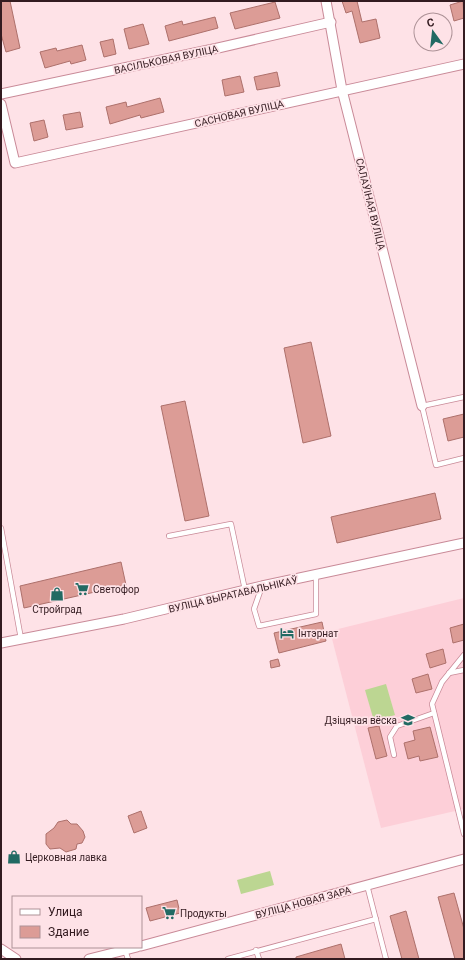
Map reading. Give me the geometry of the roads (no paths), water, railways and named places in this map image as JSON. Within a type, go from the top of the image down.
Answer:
[{"type":"street","name":"САЛАЎІНАЯ ВУЛІЦА","points":[[326,1],[331,22],[342,90],[422,406]]},
{"type":"street","name":"ВАСІЛЬКОВАЯ ВУЛІЦА","points":[[1,94],[218,48],[331,22]]},
{"type":"street","name":"САСНОВАЯ ВУЛІЦА","points":[[1,104],[15,163],[464,64]]},
{"type":"street","name":"ВУЛІЦА ВЫРАТАВАЛЬНІКАЎ","points":[[1,643],[124,619],[262,586],[464,543]]},
{"type":"street","name":"ВУЛІЦА НОВАЯ ЗАРА","points":[[142,946],[464,859]]},
{"type":"street","points":[[89,959],[133,948]]},
{"type":"street","points":[[1,949],[16,959]]},
{"type":"lane","points":[[464,398],[422,406],[436,464],[464,458]]},
{"type":"lane","points":[[169,536],[231,524],[245,590]]},
{"type":"lane","points":[[1,528],[22,639]]},
{"type":"lane","points":[[262,586],[254,609],[259,626],[316,614],[316,575]]},
{"type":"lane","points":[[464,654],[442,682],[432,704],[464,834]]},
{"type":"lane","points":[[449,673],[464,670]]},
{"type":"lane","points":[[394,755],[390,737],[396,726],[434,713]]},
{"type":"lane","points":[[367,885],[386,959]]},
{"type":"lane","points":[[228,959],[256,950],[376,919]]},
{"type":"lane","points":[[125,950],[128,959]]},
{"type":"lane","points":[[256,950],[259,959]]},
{"type":"place","name":"Светофор","points":[[82,589]]},
{"type":"place","name":"Стройград","points":[[57,594]]},
{"type":"place","name":"Інтэрнат","points":[[287,633]]},
{"type":"place","name":"Дзіцячая вёска","points":[[408,720]]},
{"type":"place","name":"Церковная лавка","points":[[14,857]]},
{"type":"place","name":"Продукты","points":[[169,913]]}]
